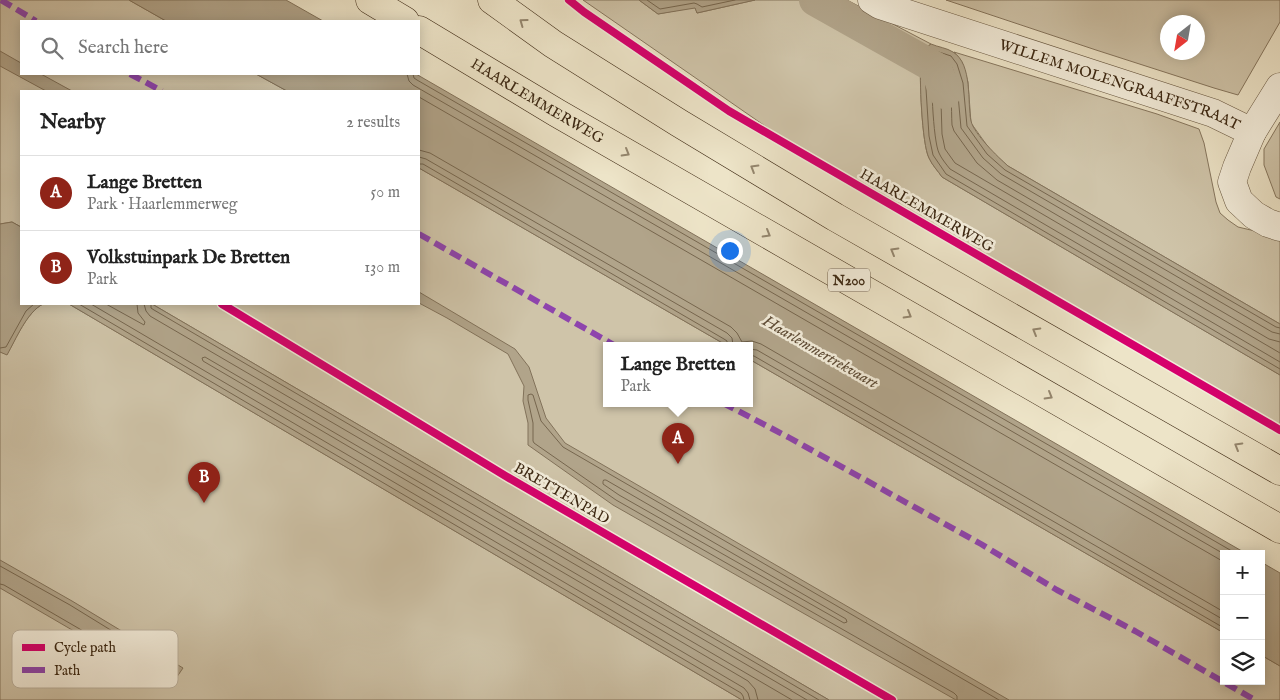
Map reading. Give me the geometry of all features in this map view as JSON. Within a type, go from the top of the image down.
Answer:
[{"type":"main road","points":[[370,0],[403,20]]},
{"type":"main road","points":[[492,0],[553,44],[687,128],[835,217],[1280,470]]},
{"type":"main road","name":"HAARLEMMERWEG","points":[[420,31],[566,118],[1280,529]]},
{"type":"street","name":"WILLEM MOLENGRAAFFSTRAAT","points":[[872,0],[880,5],[1213,113],[1252,132],[1232,182],[1239,201],[1254,215],[1280,227]]},
{"type":"street","points":[[1252,132],[1280,87]]},
{"type":"shaded area","points":[[0,0],[129,0],[164,20],[20,20],[20,75],[258,75],[285,90],[20,90],[20,226],[12,222],[0,224]]},
{"type":"shaded area","points":[[583,0],[639,0],[658,14],[695,7],[697,13],[755,0],[847,0],[931,44],[922,55],[920,68],[923,125],[929,158],[942,177],[1280,375],[1280,431],[873,195],[791,144]]},
{"type":"shaded area","points":[[946,0],[1280,0],[1280,22],[1238,95]]},
{"type":"shaded area","points":[[954,52],[1157,114],[1199,129],[1220,213],[1238,227],[1272,235],[1280,239],[1280,324],[1008,166],[991,151],[971,123],[968,82],[962,62]]},
{"type":"shaded area","points":[[1280,122],[1280,199],[1276,197],[1264,165],[1264,149]]},
{"type":"shaded area","points":[[420,169],[721,342],[603,342],[603,407],[753,407],[753,361],[1220,631],[1220,685],[1265,685],[1265,657],[1280,666],[1280,700],[829,700],[154,305],[420,305]]},
{"type":"shaded area","points":[[42,305],[71,305],[742,700],[0,700],[0,352],[7,354],[27,319]]},
{"type":"water","points":[[129,0],[286,0],[321,20],[164,20]]},
{"type":"water","points":[[639,0],[755,0],[697,13],[695,8],[658,14]]},
{"type":"water","points":[[931,44],[953,52],[964,65],[973,126],[987,145],[1008,166],[1280,324],[1280,375],[942,177],[929,158],[923,125],[920,68],[922,55]]},
{"type":"water","points":[[0,51],[20,62],[20,75],[43,75],[70,90],[44,90],[0,66]]},
{"type":"water","name":"Haarlemmertrekvaart","points":[[258,75],[418,75],[1240,550],[1220,550],[1220,631],[753,361],[753,342],[721,342],[420,169],[420,90],[285,90]]},
{"type":"water","points":[[12,222],[20,226],[20,305],[42,305],[27,319],[7,355],[0,352],[0,224]]},
{"type":"water","points":[[420,293],[515,349],[529,367],[546,418],[565,443],[1009,700],[956,700],[613,505],[528,445],[528,423],[523,401],[524,386],[508,354],[420,304]]},
{"type":"water","points":[[71,305],[154,305],[829,700],[742,700]]},
{"type":"water","points":[[0,560],[120,630],[72,630],[0,588]]},
{"type":"water","points":[[1265,564],[1280,573],[1280,666],[1265,657]]},
{"type":"water","points":[[178,665],[183,668],[178,675]]},
{"type":"waterway","points":[[815,0],[936,68],[945,93]]},
{"type":"marked path","points":[[1,0],[34,20]]},
{"type":"marked path","points":[[132,75],[160,90]]},
{"type":"marked path","points":[[420,235],[609,342]]},
{"type":"marked path","points":[[731,407],[981,544],[1057,590],[1135,631],[1255,700]]},
{"type":"cycle path","points":[[569,0],[729,111],[1280,430]]},
{"type":"cycle path","name":"BRETTENPAD","points":[[224,305],[509,478],[892,700]]},
{"type":"place","name":"Lange Bretten","points":[[678,464]]},
{"type":"place","name":"Volkstuinpark De Bretten","points":[[204,503]]}]
